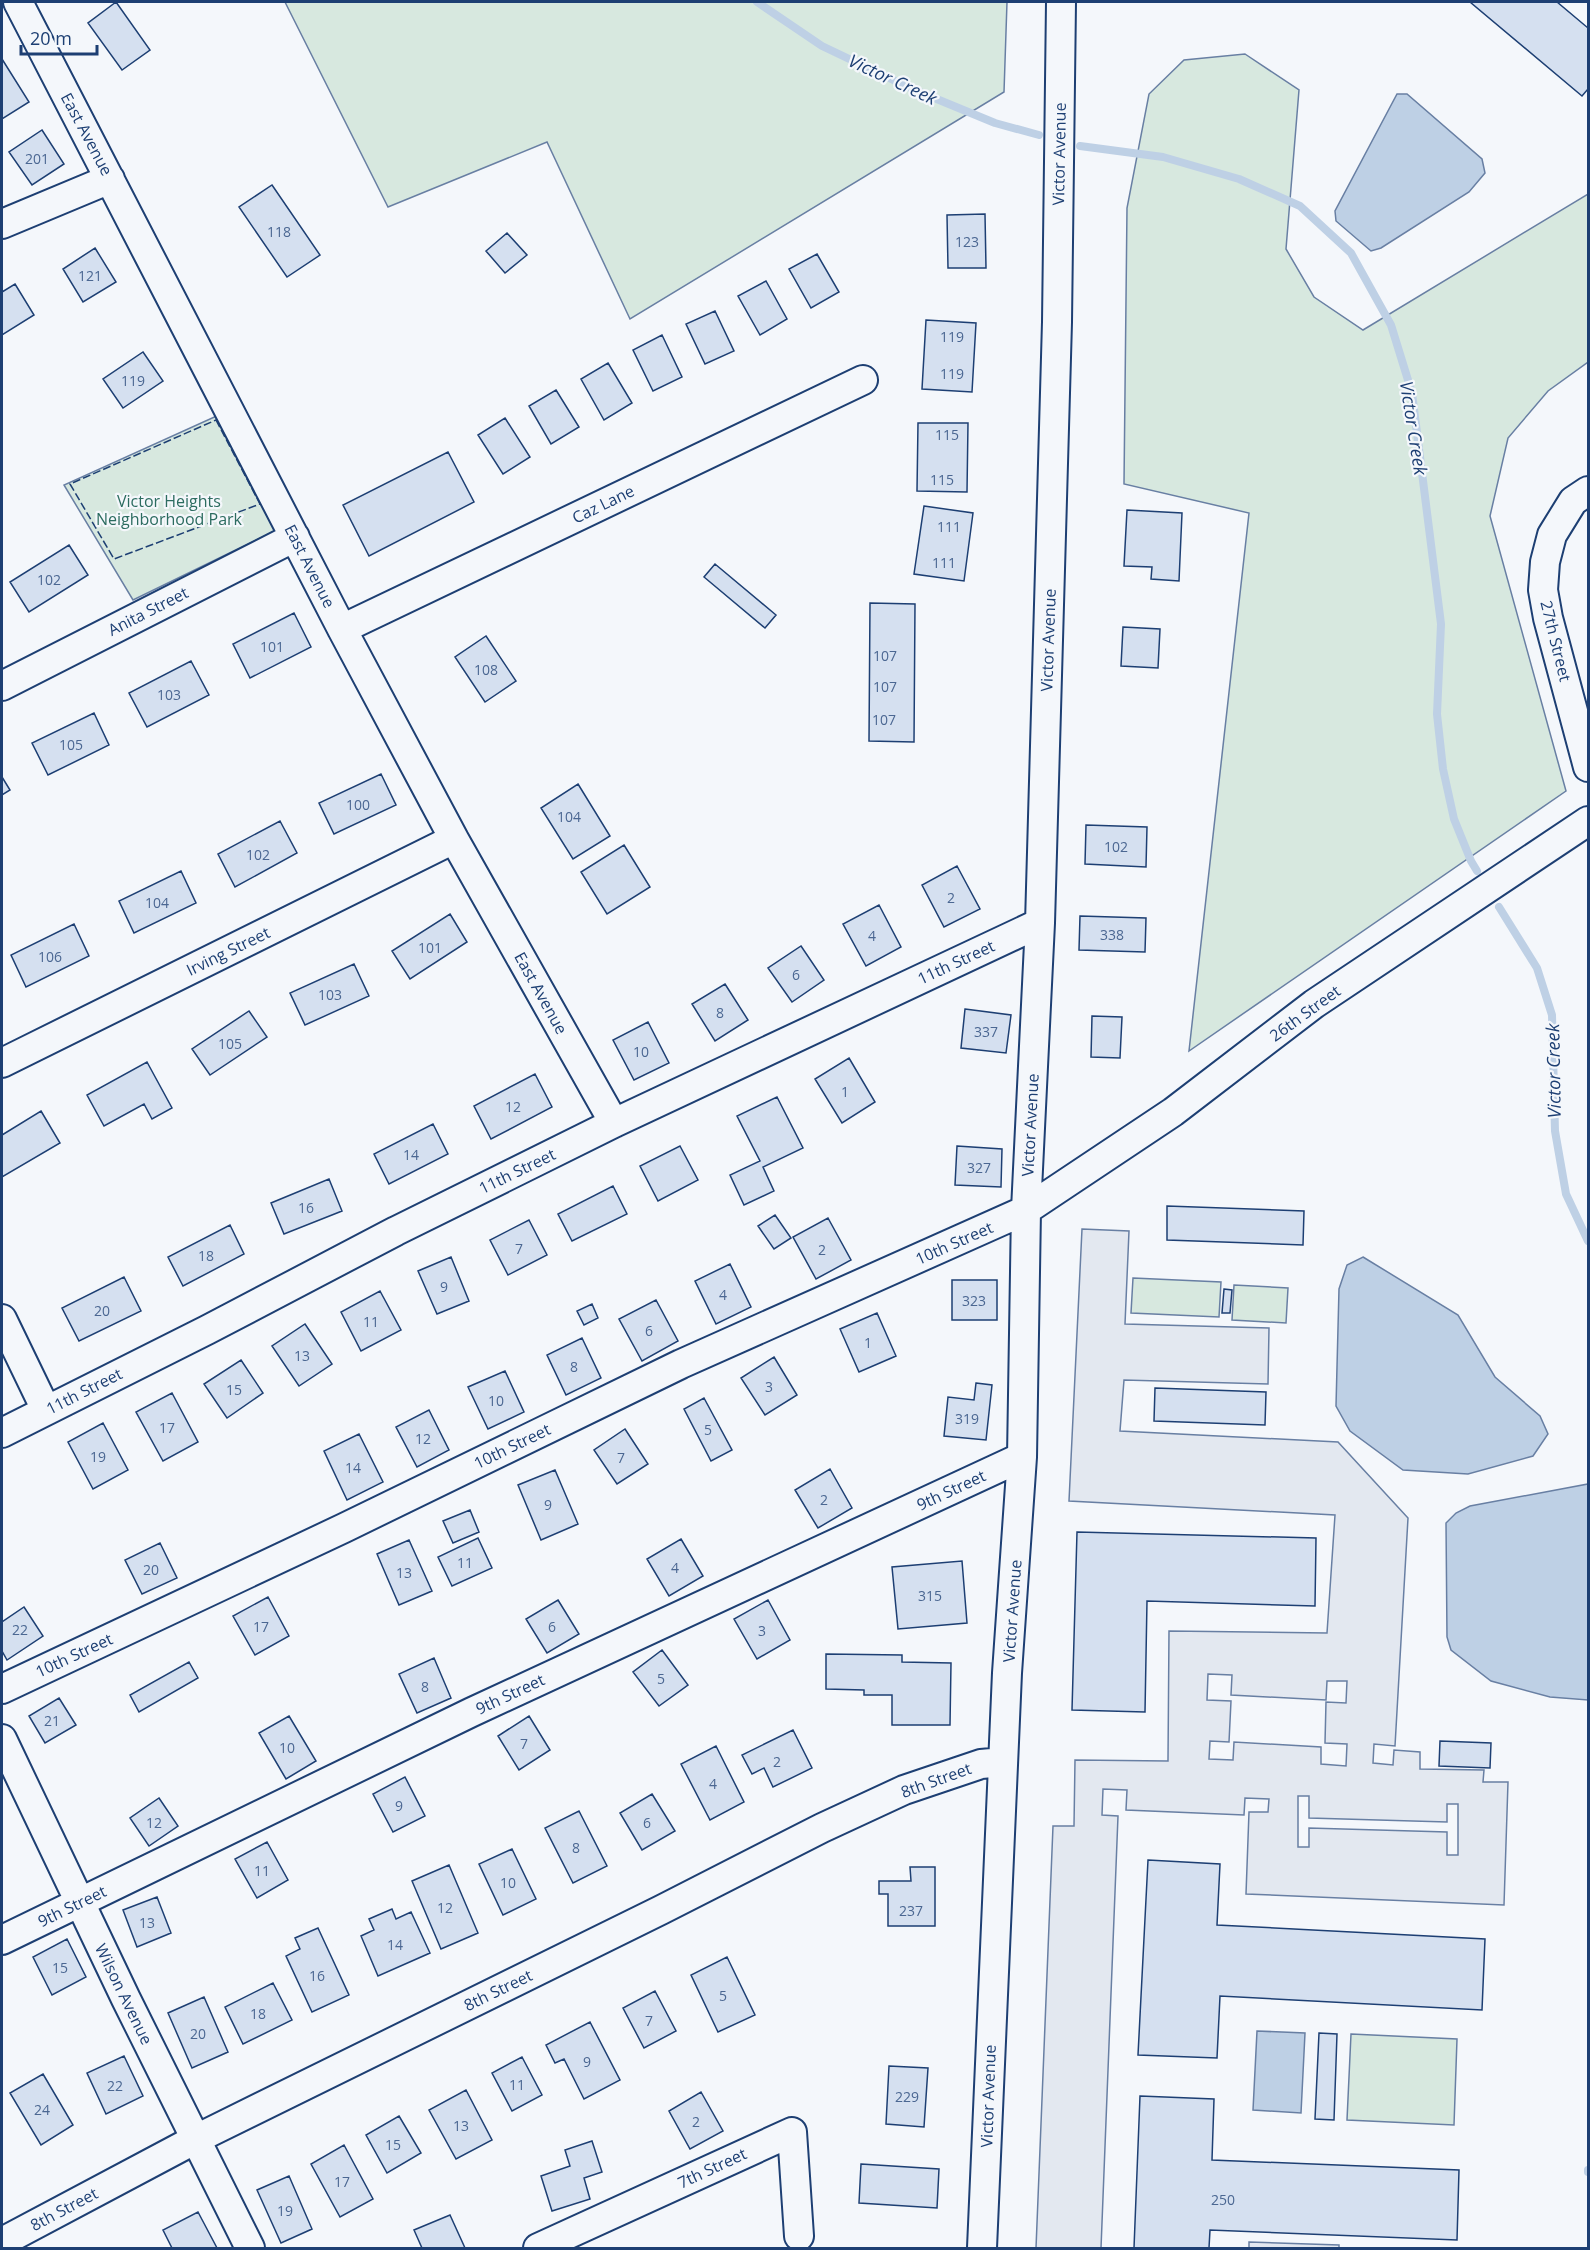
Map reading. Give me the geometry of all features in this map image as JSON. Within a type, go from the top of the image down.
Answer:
[{"type":"street","name":"Victor Avenue","points":[[982,2248],[1003,1762],[1022,1457],[1026,1210],[1040,923],[1057,322],[1062,2]]},
{"type":"street","name":"East Avenue","points":[[25,5],[110,179],[342,629],[454,839],[614,1123]]},
{"type":"street","points":[[2,224],[110,179]]},
{"type":"street","name":"Caz Lane","points":[[342,629],[863,380]]},
{"type":"street","name":"27th Street","points":[[1588,491],[1573,501],[1565,510],[1552,535],[1545,562],[1544,590],[1548,618],[1588,767]]},
{"type":"street","name":"Anita Street","points":[[2,686],[295,537]]},
{"type":"street","name":"26th Street","points":[[1026,1210],[1173,1112],[1314,1004],[1588,821]]},
{"type":"street","name":"Irving Street","points":[[2,1063],[454,839]]},
{"type":"street","name":"11th Street","points":[[2,1433],[207,1330],[396,1231],[614,1123],[1040,923]]},
{"type":"street","name":"10th Street","points":[[2,1689],[322,1538],[681,1364],[1026,1210]]},
{"type":"street","points":[[2,1319],[46,1410]]},
{"type":"street","name":"9th Street","points":[[2,1940],[472,1712],[1022,1457]]},
{"type":"street","name":"Wilson Avenue","points":[[2,1739],[250,2248]]},
{"type":"street","name":"8th Street","points":[[2,2242],[196,2139],[661,1910],[822,1828],[904,1790],[981,1764],[1003,1762]]},
{"type":"street","name":"7th Street","points":[[538,2248],[792,2132],[799,2236]]},
{"type":"green space","points":[[285,2],[1007,2],[1004,92],[630,319],[547,142],[388,207]]},
{"type":"green space","points":[[1245,54],[1299,90],[1286,249],[1314,297],[1363,330],[1588,194],[1588,362],[1548,391],[1508,438],[1490,516],[1566,791],[1189,1051],[1249,513],[1124,484],[1127,208],[1149,94],[1184,60]]},
{"type":"green space","name":"Victor Heights Neighborhood Park","points":[[221,414],[279,529],[133,600],[64,485]]},
{"type":"green space","points":[[1133,1278],[1221,1282],[1219,1317],[1131,1313]]},
{"type":"green space","points":[[1234,1285],[1288,1288],[1286,1323],[1232,1320]]},
{"type":"green space","points":[[1351,2034],[1457,2039],[1454,2125],[1347,2120]]},
{"type":"shaded area","points":[[1082,1229],[1129,1231],[1125,1324],[1269,1328],[1268,1384],[1124,1380],[1120,1431],[1338,1442],[1408,1518],[1395,1746],[1374,1744],[1373,1763],[1393,1765],[1394,1750],[1420,1752],[1420,1769],[1484,1770],[1483,1782],[1508,1782],[1504,1905],[1246,1894],[1249,1812],[1268,1812],[1269,1799],[1245,1798],[1244,1815],[1126,1810],[1127,1790],[1103,1789],[1102,1815],[1118,1816],[1101,2248],[1036,2248],[1053,1826],[1074,1826],[1075,1760],[1168,1761],[1169,1631],[1327,1633],[1335,1515],[1069,1501]],"holes":[[[1208,1674],[1232,1675],[1231,1695],[1326,1700],[1327,1681],[1347,1681],[1346,1703],[1326,1702],[1325,1743],[1347,1744],[1346,1766],[1321,1764],[1321,1747],[1234,1742],[1233,1760],[1209,1759],[1210,1741],[1229,1742],[1231,1701],[1207,1700]],[[1298,1796],[1309,1796],[1309,1818],[1447,1822],[1447,1804],[1458,1804],[1458,1855],[1447,1855],[1447,1832],[1309,1828],[1309,1847],[1298,1847]]]},
{"type":"shaded area","points":[[1249,2242],[1339,2245],[1339,2248],[1249,2248]]},
{"type":"water","points":[[1397,94],[1407,94],[1482,159],[1485,173],[1469,192],[1381,248],[1371,251],[1336,221],[1335,211]]},
{"type":"water","points":[[1363,1257],[1458,1315],[1495,1377],[1540,1416],[1548,1434],[1533,1456],[1468,1474],[1403,1470],[1350,1431],[1336,1406],[1339,1289],[1347,1265]]},
{"type":"water","points":[[1588,1484],[1588,1700],[1550,1697],[1491,1681],[1451,1650],[1447,1637],[1446,1523],[1456,1513],[1470,1506]]},
{"type":"water","points":[[1257,2031],[1305,2033],[1301,2113],[1253,2110]]},
{"type":"building","points":[[116,2],[150,50],[122,70],[88,23]]},
{"type":"building","points":[[1470,2],[1557,2],[1588,28],[1588,89],[1582,96]]},
{"type":"building","points":[[2,59],[29,102],[2,119]]},
{"type":"building","points":[[42,130],[64,164],[32,185],[9,152]]},
{"type":"building","points":[[272,185],[320,255],[287,277],[239,207]]},
{"type":"building","points":[[985,214],[986,268],[948,268],[947,215]]},
{"type":"building","points":[[507,233],[527,255],[505,273],[486,251]]},
{"type":"building","points":[[95,248],[116,282],[83,302],[63,269]]},
{"type":"building","points":[[817,254],[839,292],[811,308],[789,269]]},
{"type":"building","points":[[766,281],[787,319],[760,335],[738,296]]},
{"type":"building","points":[[15,284],[34,315],[2,335],[2,292]]},
{"type":"building","points":[[715,311],[734,351],[705,364],[686,324]]},
{"type":"building","points":[[926,320],[976,323],[972,392],[922,389]]},
{"type":"building","points":[[662,335],[682,377],[653,391],[633,350]]},
{"type":"building","points":[[143,352],[163,381],[123,408],[103,379]]},
{"type":"building","points":[[608,363],[632,403],[604,420],[581,379]]},
{"type":"building","points":[[556,390],[579,427],[551,444],[529,406]]},
{"type":"building","points":[[505,418],[530,457],[503,474],[478,435]]},
{"type":"building","points":[[918,423],[968,423],[967,492],[917,491]]},
{"type":"building","points":[[448,452],[474,502],[369,556],[343,505]]},
{"type":"building","points":[[924,506],[973,513],[964,581],[914,574]]},
{"type":"building","points":[[1127,510],[1182,513],[1179,581],[1151,579],[1152,567],[1124,566]]},
{"type":"building","points":[[69,545],[88,575],[29,612],[10,582]]},
{"type":"building","points":[[715,564],[776,615],[765,628],[704,577]]},
{"type":"building","points":[[870,603],[915,604],[914,742],[869,741]]},
{"type":"building","points":[[294,613],[311,647],[250,678],[233,644]]},
{"type":"building","points":[[1123,627],[1160,629],[1158,668],[1121,666]]},
{"type":"building","points":[[486,636],[516,681],[485,702],[455,657]]},
{"type":"building","points":[[191,661],[209,695],[147,727],[129,693]]},
{"type":"building","points":[[94,713],[109,745],[48,775],[32,743]]},
{"type":"building","points":[[381,774],[396,805],[334,834],[319,803]]},
{"type":"building","points":[[2,777],[10,790],[2,795]]},
{"type":"building","points":[[578,784],[610,836],[573,859],[541,808]]},
{"type":"building","points":[[280,821],[297,853],[235,887],[218,854]]},
{"type":"building","points":[[1086,825],[1147,827],[1146,867],[1085,864]]},
{"type":"building","points":[[624,845],[650,887],[607,914],[581,872]]},
{"type":"building","points":[[957,866],[980,909],[944,927],[922,885]]},
{"type":"building","points":[[181,871],[196,903],[134,933],[119,901]]},
{"type":"building","points":[[879,905],[901,947],[866,966],[843,924]]},
{"type":"building","points":[[450,914],[467,942],[410,979],[392,951]]},
{"type":"building","points":[[1080,916],[1146,918],[1145,952],[1079,950]]},
{"type":"building","points":[[74,924],[89,956],[26,987],[11,955]]},
{"type":"building","points":[[801,946],[824,980],[792,1002],[768,968]]},
{"type":"building","points":[[354,964],[369,996],[305,1025],[290,993]]},
{"type":"building","points":[[725,984],[748,1020],[715,1041],[692,1004]]},
{"type":"building","points":[[965,1009],[1011,1015],[1006,1053],[961,1048]]},
{"type":"building","points":[[249,1011],[267,1037],[210,1075],[192,1049]]},
{"type":"building","points":[[1092,1016],[1122,1017],[1120,1058],[1091,1057]]},
{"type":"building","points":[[648,1022],[669,1063],[634,1080],[613,1040]]},
{"type":"building","points":[[849,1058],[875,1102],[842,1123],[815,1079]]},
{"type":"building","points":[[147,1062],[172,1108],[152,1119],[144,1104],[104,1126],[87,1095]]},
{"type":"building","points":[[535,1074],[552,1107],[491,1139],[474,1106]]},
{"type":"building","points":[[777,1097],[803,1148],[763,1167],[774,1191],[744,1205],[730,1175],[760,1161],[737,1116]]},
{"type":"building","points":[[41,1111],[60,1143],[2,1177],[2,1135]]},
{"type":"building","points":[[433,1124],[448,1154],[389,1184],[374,1154]]},
{"type":"building","points":[[680,1146],[698,1180],[658,1201],[640,1166]]},
{"type":"building","points":[[957,1146],[1002,1149],[1001,1187],[955,1185]]},
{"type":"building","points":[[329,1179],[342,1211],[284,1234],[271,1203]]},
{"type":"building","points":[[613,1186],[627,1214],[572,1241],[558,1214]]},
{"type":"building","points":[[1167,1206],[1304,1211],[1303,1245],[1167,1240]]},
{"type":"building","points":[[775,1215],[791,1238],[774,1249],[758,1226]]},
{"type":"building","points":[[828,1218],[851,1260],[816,1279],[793,1237]]},
{"type":"building","points":[[529,1220],[547,1255],[508,1275],[490,1240]]},
{"type":"building","points":[[230,1225],[244,1254],[183,1286],[168,1257]]},
{"type":"building","points":[[451,1257],[469,1301],[437,1314],[418,1271]]},
{"type":"building","points":[[730,1264],[751,1307],[716,1324],[695,1281]]},
{"type":"building","points":[[124,1277],[141,1311],[79,1341],[62,1308]]},
{"type":"building","points":[[952,1280],[997,1280],[997,1320],[952,1320]]},
{"type":"building","points":[[1224,1289],[1232,1290],[1230,1313],[1222,1313]]},
{"type":"building","points":[[380,1291],[401,1330],[361,1351],[341,1312]]},
{"type":"building","points":[[656,1300],[678,1341],[642,1361],[619,1319]]},
{"type":"building","points":[[592,1304],[598,1318],[584,1325],[577,1311]]},
{"type":"building","points":[[877,1313],[896,1356],[859,1372],[840,1329]]},
{"type":"building","points":[[305,1324],[332,1364],[299,1386],[272,1346]]},
{"type":"building","points":[[582,1338],[601,1378],[566,1395],[547,1355]]},
{"type":"building","points":[[774,1357],[797,1395],[765,1415],[741,1378]]},
{"type":"building","points":[[241,1360],[263,1393],[227,1418],[204,1384]]},
{"type":"building","points":[[505,1371],[524,1412],[488,1429],[468,1387]]},
{"type":"building","points":[[976,1383],[992,1385],[986,1440],[944,1436],[948,1397],[974,1400]]},
{"type":"building","points":[[1155,1388],[1266,1392],[1265,1425],[1154,1421]]},
{"type":"building","points":[[172,1393],[198,1442],[163,1461],[136,1412]]},
{"type":"building","points":[[704,1398],[732,1450],[711,1461],[684,1409]]},
{"type":"building","points":[[429,1410],[449,1450],[417,1467],[396,1427]]},
{"type":"building","points":[[103,1423],[128,1470],[93,1489],[68,1442]]},
{"type":"building","points":[[625,1429],[648,1464],[617,1484],[594,1450]]},
{"type":"building","points":[[359,1434],[383,1482],[347,1500],[324,1451]]},
{"type":"building","points":[[830,1469],[852,1508],[818,1528],[795,1490]]},
{"type":"building","points":[[555,1470],[578,1524],[541,1540],[518,1485]]},
{"type":"building","points":[[470,1510],[479,1532],[453,1543],[443,1521]]},
{"type":"building","points":[[1077,1532],[1316,1538],[1315,1606],[1147,1601],[1145,1712],[1072,1710]]},
{"type":"building","points":[[478,1538],[492,1568],[452,1586],[438,1557]]},
{"type":"building","points":[[681,1539],[703,1576],[669,1596],[647,1559]]},
{"type":"building","points":[[409,1540],[432,1591],[399,1605],[377,1554]]},
{"type":"building","points":[[160,1543],[177,1578],[142,1594],[125,1560]]},
{"type":"building","points":[[962,1561],[967,1623],[898,1629],[892,1567]]},
{"type":"building","points":[[268,1597],[289,1636],[255,1655],[233,1616]]},
{"type":"building","points":[[558,1600],[579,1634],[547,1653],[526,1619]]},
{"type":"building","points":[[768,1600],[790,1640],[757,1659],[734,1619]]},
{"type":"building","points":[[24,1607],[43,1636],[7,1660],[2,1651],[2,1622]]},
{"type":"building","points":[[662,1650],[688,1685],[659,1706],[633,1672]]},
{"type":"building","points":[[826,1654],[902,1655],[902,1662],[951,1663],[950,1725],[892,1725],[892,1695],[864,1695],[864,1690],[826,1689]]},
{"type":"building","points":[[434,1658],[451,1698],[417,1713],[399,1674]]},
{"type":"building","points":[[189,1662],[198,1678],[139,1712],[130,1695]]},
{"type":"building","points":[[59,1698],[76,1725],[45,1743],[29,1716]]},
{"type":"building","points":[[289,1716],[316,1761],[286,1779],[259,1733]]},
{"type":"building","points":[[529,1716],[550,1750],[519,1770],[498,1736]]},
{"type":"building","points":[[793,1730],[812,1768],[773,1787],[764,1768],[752,1774],[742,1755]]},
{"type":"building","points":[[1440,1741],[1491,1743],[1490,1768],[1439,1766]]},
{"type":"building","points":[[716,1746],[744,1802],[710,1820],[681,1764]]},
{"type":"building","points":[[405,1777],[425,1816],[393,1832],[373,1794]]},
{"type":"building","points":[[652,1794],[675,1831],[642,1850],[620,1813]]},
{"type":"building","points":[[159,1798],[178,1826],[149,1846],[130,1818]]},
{"type":"building","points":[[579,1811],[607,1866],[573,1883],[545,1828]]},
{"type":"building","points":[[267,1842],[288,1880],[257,1898],[235,1859]]},
{"type":"building","points":[[512,1849],[536,1899],[503,1915],[479,1864]]},
{"type":"building","points":[[1148,1860],[1220,1864],[1217,1925],[1485,1939],[1482,2010],[1220,1996],[1217,2058],[1138,2055]]},
{"type":"building","points":[[449,1865],[478,1933],[441,1949],[412,1881]]},
{"type":"building","points":[[910,1867],[935,1867],[935,1926],[888,1926],[888,1894],[879,1894],[879,1881],[911,1881]]},
{"type":"building","points":[[157,1897],[171,1933],[137,1947],[123,1910]]},
{"type":"building","points":[[392,1909],[396,1919],[411,1912],[430,1953],[378,1976],[361,1936],[374,1930],[369,1919]]},
{"type":"building","points":[[318,1928],[349,1995],[312,2012],[286,1956],[300,1949],[295,1938]]},
{"type":"building","points":[[67,1939],[86,1977],[52,1995],[33,1957]]},
{"type":"building","points":[[727,1957],[755,2015],[718,2032],[691,1975]]},
{"type":"building","points":[[273,1983],[292,2020],[243,2044],[225,2007]]},
{"type":"building","points":[[655,1991],[676,2031],[644,2048],[623,2008]]},
{"type":"building","points":[[204,1997],[228,2052],[192,2068],[168,2013]]},
{"type":"building","points":[[590,2022],[620,2080],[584,2099],[564,2059],[555,2063],[546,2045]]},
{"type":"building","points":[[1319,2033],[1337,2034],[1334,2120],[1315,2119]]},
{"type":"building","points":[[124,2056],[143,2096],[106,2114],[87,2073]]},
{"type":"building","points":[[522,2057],[542,2095],[512,2111],[492,2073]]},
{"type":"building","points":[[889,2066],[928,2068],[924,2127],[886,2124]]},
{"type":"building","points":[[43,2074],[73,2125],[41,2145],[10,2093]]},
{"type":"building","points":[[466,2090],[492,2140],[456,2159],[429,2110]]},
{"type":"building","points":[[701,2092],[723,2131],[690,2149],[669,2111]]},
{"type":"building","points":[[1140,2096],[1214,2099],[1212,2160],[1459,2170],[1457,2240],[1210,2230],[1209,2248],[1134,2248]]},
{"type":"building","points":[[399,2116],[421,2153],[387,2173],[366,2135]]},
{"type":"building","points":[[592,2141],[602,2172],[584,2178],[590,2199],[552,2211],[541,2176],[570,2166],[565,2150]]},
{"type":"building","points":[[344,2145],[373,2199],[340,2217],[311,2164]]},
{"type":"building","points":[[861,2164],[939,2169],[937,2208],[859,2203]]},
{"type":"building","points":[[289,2176],[312,2229],[281,2243],[257,2190]]},
{"type":"building","points":[[198,2212],[217,2248],[172,2248],[163,2230]]},
{"type":"building","points":[[450,2215],[465,2248],[422,2248],[414,2230]]},
{"type":"waterway","name":"Victor Creek","points":[[757,2],[822,46],[910,88],[995,123],[1039,135]]},
{"type":"waterway","name":"Victor Creek","points":[[1080,146],[1163,157],[1239,179],[1300,206],[1351,253],[1391,325],[1412,393],[1441,624],[1437,714],[1443,769],[1454,819],[1477,871]]},
{"type":"waterway","name":"Victor Creek","points":[[1499,907],[1537,968],[1552,1015],[1555,1131],[1566,1194],[1588,1241]]},
{"type":"fence","points":[[216,420],[260,504],[114,559],[70,484],[216,420]]}]
